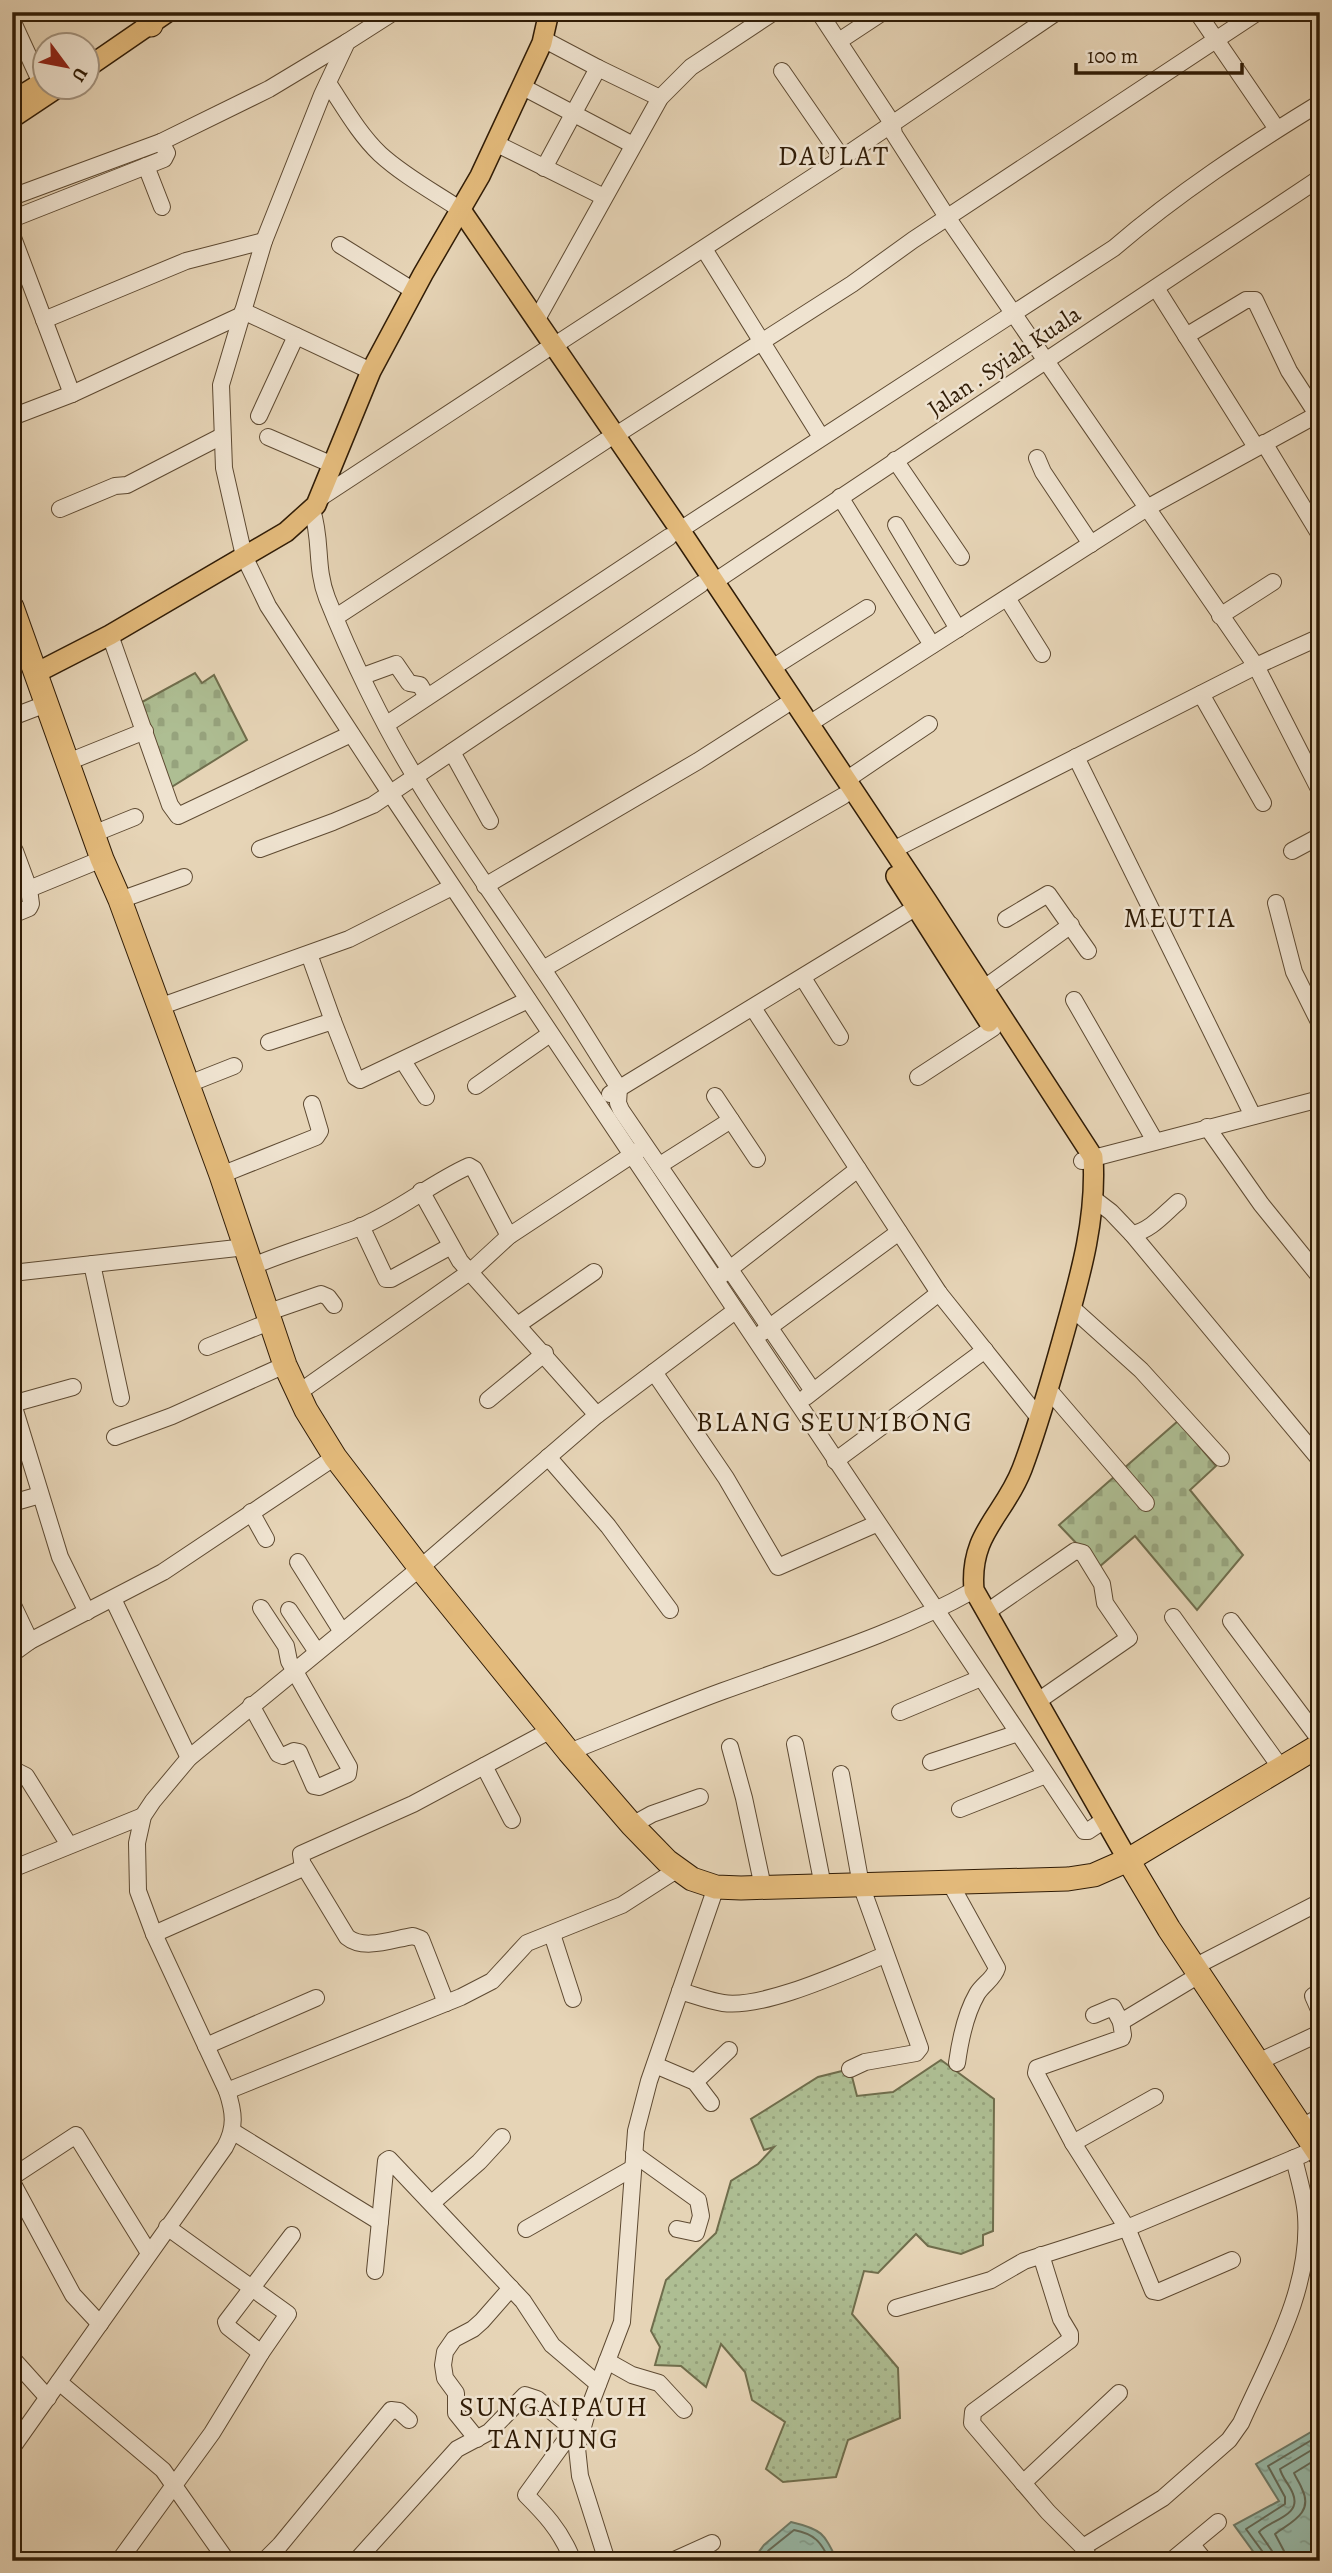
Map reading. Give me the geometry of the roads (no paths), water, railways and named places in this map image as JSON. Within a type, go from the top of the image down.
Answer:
[{"type":"highway","points":[[12,607],[16,630],[36,673],[102,859],[120,900],[221,1175],[285,1365],[306,1410],[335,1457],[420,1568],[551,1730],[632,1825],[678,1869],[692,1879],[716,1887],[762,1888],[1068,1879],[1094,1875],[1116,1837],[1281,1768],[1320,1743]]},
{"type":"highway","points":[[1116,1837],[1196,1971],[1258,2062],[1310,2122],[1310,2154]]},
{"type":"main road","points":[[36,673],[110,635],[286,532],[316,504],[371,371],[455,211],[495,143],[556,13]]},
{"type":"main road","points":[[102,44],[153,16]]},
{"type":"main road","points":[[102,56],[153,16]]},
{"type":"main road","points":[[12,101],[32,91]]},
{"type":"main road","points":[[12,118],[32,99]]},
{"type":"main road","points":[[455,211],[537,319],[550,348]]},
{"type":"main road","points":[[455,211],[756,654],[784,706],[844,788],[915,908],[940,934],[983,989],[1089,1163],[1094,1199],[1086,1254],[1048,1389],[1022,1471],[1006,1502],[986,1529],[976,1551],[972,1570],[974,1590],[1116,1837]]},
{"type":"main road","points":[[756,654],[772,668],[809,724],[817,748]]},
{"type":"main road","points":[[844,788],[893,850],[993,1028],[1089,1163]]},
{"type":"street","points":[[12,197],[161,142],[269,89],[394,12]]},
{"type":"street","points":[[537,319],[660,98],[691,67],[774,12]]},
{"type":"street","points":[[807,12],[890,129],[1045,361],[1256,666],[1320,791]]},
{"type":"street","points":[[819,12],[890,129]]},
{"type":"street","points":[[839,41],[883,12]]},
{"type":"street","points":[[813,1391],[621,1110],[618,1103],[619,1088],[543,968],[485,886],[415,777],[363,676],[327,596],[318,564],[316,504],[550,348],[890,129],[1057,12]]},
{"type":"street","points":[[1197,12],[1278,129]]},
{"type":"street","points":[[336,617],[852,284],[947,217],[1258,12]]},
{"type":"street","points":[[12,20],[32,55]]},
{"type":"street","points":[[543,37],[660,98]]},
{"type":"street","points":[[347,41],[264,241],[220,385],[224,468],[244,556],[268,606],[390,793],[876,1524],[1084,1831],[1116,1837]]},
{"type":"street","points":[[544,168],[598,68]]},
{"type":"street","points":[[782,71],[842,158]]},
{"type":"street","points":[[328,83],[361,132],[379,153],[455,211]]},
{"type":"street","points":[[522,86],[633,145]]},
{"type":"street","points":[[387,724],[1114,248],[1165,205],[1320,103]]},
{"type":"street","points":[[12,219],[166,158],[167,153],[161,142]]},
{"type":"street","points":[[495,143],[604,197]]},
{"type":"street","points":[[146,166],[162,207]]},
{"type":"street","name":"Jalan . Syiah Kuala","points":[[260,849],[373,805],[1320,178]]},
{"type":"street","points":[[12,235],[72,394]]},
{"type":"street","points":[[44,320],[187,261],[264,241]]},
{"type":"street","points":[[341,245],[414,291]]},
{"type":"street","points":[[704,249],[821,438]]},
{"type":"street","points":[[1156,288],[1320,535]]},
{"type":"street","points":[[809,724],[1147,508],[1319,415],[1289,370],[1255,300],[1246,300],[1186,336]]},
{"type":"street","points":[[12,416],[72,394],[242,313],[371,371]]},
{"type":"street","points":[[259,416],[296,336]]},
{"type":"street","points":[[60,509],[115,486],[127,485],[222,436]]},
{"type":"street","points":[[268,437],[333,465]]},
{"type":"street","points":[[1037,458],[1043,472],[1091,544]]},
{"type":"street","points":[[895,460],[961,557]]},
{"type":"street","points":[[840,497],[932,645]]},
{"type":"street","points":[[895,525],[958,629]]},
{"type":"street","points":[[1220,616],[1273,582]]},
{"type":"street","points":[[1007,598],[1042,654]]},
{"type":"street","points":[[772,668],[867,608]]},
{"type":"street","points":[[110,635],[170,805],[180,816],[351,733]]},
{"type":"street","points":[[893,850],[1256,666],[1320,637]]},
{"type":"street","points":[[363,676],[397,664],[409,683],[421,685],[427,697]]},
{"type":"street","points":[[1201,694],[1263,803]]},
{"type":"street","points":[[12,717],[46,704]]},
{"type":"street","points":[[485,886],[698,761],[784,706]]},
{"type":"street","points":[[543,968],[844,788],[929,724]]},
{"type":"street","points":[[68,762],[145,731]]},
{"type":"street","points":[[452,752],[490,821]]},
{"type":"street","points":[[1076,757],[1253,1116]]},
{"type":"street","points":[[93,834],[135,817]]},
{"type":"street","points":[[1292,851],[1320,836]]},
{"type":"street","points":[[12,915],[29,908],[31,904],[29,889],[15,851]]},
{"type":"street","points":[[29,889],[102,859]]},
{"type":"street","points":[[120,900],[184,877]]},
{"type":"street","points":[[159,1007],[349,939],[452,887]]},
{"type":"street","points":[[1006,919],[1047,893],[1088,951]]},
{"type":"street","points":[[1276,903],[1294,972],[1320,1024]]},
{"type":"street","points":[[596,1103],[915,908]]},
{"type":"street","points":[[983,989],[1071,925]]},
{"type":"street","points":[[309,954],[356,1079],[363,1079],[403,1061],[528,1000]]},
{"type":"street","points":[[803,978],[840,1037]]},
{"type":"street","points":[[1074,1000],[1155,1141]]},
{"type":"street","points":[[752,1008],[939,1293],[1039,1418]]},
{"type":"street","points":[[269,1042],[333,1021]]},
{"type":"street","points":[[918,1077],[993,1028]]},
{"type":"street","points":[[476,1087],[550,1034]]},
{"type":"street","points":[[403,1061],[426,1097]]},
{"type":"street","points":[[186,1085],[234,1066]]},
{"type":"street","points":[[715,1096],[757,1159]]},
{"type":"street","points":[[1089,1163],[1155,1141],[1320,1099]]},
{"type":"street","points":[[221,1175],[316,1138],[320,1131],[312,1104]]},
{"type":"street","points":[[660,1165],[731,1119]]},
{"type":"street","points":[[1207,1128],[1261,1204],[1320,1277]]},
{"type":"street","points":[[298,1393],[471,1271],[509,1236],[646,1146]]},
{"type":"street","points":[[12,1273],[92,1264],[250,1256],[361,1226],[469,1166],[472,1167],[509,1236]]},
{"type":"street","points":[[715,1281],[858,1169]]},
{"type":"street","points":[[421,1191],[460,1261],[519,1324],[597,1415]]},
{"type":"street","points":[[1094,1199],[1132,1234],[1320,1460]]},
{"type":"street","points":[[1132,1234],[1139,1233],[1154,1223],[1178,1202]]},
{"type":"street","points":[[361,1226],[386,1279],[391,1279],[452,1246]]},
{"type":"street","points":[[753,1339],[899,1232]]},
{"type":"street","points":[[92,1264],[121,1398]]},
{"type":"street","points":[[519,1324],[594,1272]]},
{"type":"street","points":[[797,1404],[939,1293]]},
{"type":"street","points":[[207,1347],[321,1294],[328,1297],[334,1305]]},
{"type":"street","points":[[1071,1307],[1140,1370],[1221,1458]]},
{"type":"street","points":[[12,2448],[225,2147],[232,2131],[234,2117],[227,2091],[143,1908],[136,1878],[137,1843],[143,1816],[162,1788],[189,1758],[251,1705],[420,1568],[597,1415],[735,1311]]},
{"type":"street","points":[[835,1461],[985,1350]]},
{"type":"street","points":[[488,1400],[544,1353]]},
{"type":"street","points":[[115,1437],[172,1416],[285,1365]]},
{"type":"street","points":[[654,1372],[726,1478],[778,1567],[876,1524]]},
{"type":"street","points":[[73,1387],[13,1404],[60,1557],[87,1612]]},
{"type":"street","points":[[1048,1389],[1146,1503]]},
{"type":"street","points":[[12,1654],[30,1641],[163,1572],[335,1457]]},
{"type":"street","points":[[548,1457],[608,1526],[670,1610]]},
{"type":"street","points":[[12,1503],[40,1495]]},
{"type":"street","points":[[251,1512],[266,1539]]},
{"type":"street","points":[[986,1612],[1075,1551],[1083,1553],[1095,1571],[1102,1584],[1105,1603],[1129,1638],[1038,1701]]},
{"type":"street","points":[[298,1562],[342,1632]]},
{"type":"street","points":[[569,1752],[721,1692],[878,1637],[935,1612],[974,1590]]},
{"type":"street","points":[[113,1600],[189,1758]]},
{"type":"street","points":[[12,1603],[30,1641]]},
{"type":"street","points":[[251,1705],[278,1754],[283,1756],[298,1751],[314,1786],[319,1787],[348,1774],[349,1767],[289,1661],[286,1646],[261,1608]]},
{"type":"street","points":[[289,1610],[317,1652]]},
{"type":"street","points":[[1173,1617],[1281,1768]]},
{"type":"street","points":[[1231,1621],[1320,1743]]},
{"type":"street","points":[[900,1712],[981,1678]]},
{"type":"street","points":[[446,2003],[421,1939],[413,1936],[362,1944],[354,1942],[342,1929],[304,1866],[301,1854],[413,1804],[551,1730]]},
{"type":"street","points":[[931,1762],[1018,1733]]},
{"type":"street","points":[[795,1744],[823,1886]]},
{"type":"street","points":[[730,1747],[744,1798],[762,1888]]},
{"type":"street","points":[[484,1766],[512,1820]]},
{"type":"street","points":[[12,1769],[26,1776],[69,1845]]},
{"type":"street","points":[[841,1774],[861,1885],[919,2050],[916,2053],[865,2062],[850,2069]]},
{"type":"street","points":[[960,1809],[1046,1775]]},
{"type":"street","points":[[632,1825],[652,1814],[700,1797]]},
{"type":"street","points":[[12,1869],[143,1816]]},
{"type":"street","points":[[154,1934],[304,1866]]},
{"type":"street","points":[[227,2091],[446,2003],[492,1981],[521,1947],[622,1905],[678,1869]]},
{"type":"street","points":[[950,1883],[997,1968],[973,2002],[957,2063]]},
{"type":"street","points":[[567,2561],[570,2554],[556,2526],[526,2495],[576,2432],[622,2322],[636,2131],[655,2065],[716,1887]]},
{"type":"street","points":[[1121,2022],[1196,1971],[1320,1902]]},
{"type":"street","points":[[552,1934],[573,1999]]},
{"type":"street","points":[[680,1991],[724,2004],[755,2001],[795,1991],[885,1955]]},
{"type":"street","points":[[1320,1990],[1313,1997],[1320,2012]]},
{"type":"street","points":[[206,2046],[316,1998]]},
{"type":"street","points":[[1094,2015],[1113,2007],[1121,2022],[1124,2035],[1122,2038],[1035,2071],[1073,2143],[1127,2228],[1150,2289],[1156,2292],[1233,2260]]},
{"type":"street","points":[[1258,2062],[1320,2033]]},
{"type":"street","points":[[695,2082],[729,2050]]},
{"type":"street","points":[[655,2065],[695,2082],[711,2102]]},
{"type":"street","points":[[1073,2143],[1155,2097]]},
{"type":"street","points":[[232,2131],[380,2222]]},
{"type":"street","points":[[12,2177],[76,2135],[149,2253]]},
{"type":"street","points":[[432,2203],[479,2162],[502,2137]]},
{"type":"street","points":[[896,2308],[987,2282],[1017,2264],[1041,2255],[1127,2228],[1310,2154],[1305,2254],[1294,2301],[1241,2423],[1229,2440],[1163,2498],[1087,2554],[972,2423],[971,2416],[999,2390],[1070,2340],[1041,2255]]},
{"type":"street","points":[[375,2271],[386,2161],[389,2159],[523,2301],[552,2345],[598,2384]]},
{"type":"street","points":[[526,2229],[634,2161]]},
{"type":"street","points":[[634,2161],[698,2200],[701,2216],[696,2233],[677,2229]]},
{"type":"street","points":[[12,2182],[74,2295],[100,2324]]},
{"type":"street","points":[[119,2561],[212,2433],[288,2314],[167,2227]]},
{"type":"street","points":[[261,2353],[226,2325],[227,2319],[292,2235]]},
{"type":"street","points":[[477,2439],[456,2413],[456,2393],[445,2378],[445,2352],[454,2339],[482,2321],[511,2288]]},
{"type":"street","points":[[12,2358],[48,2398]]},
{"type":"street","points":[[607,2361],[632,2375],[659,2383],[684,2410]]},
{"type":"street","points":[[59,2382],[152,2460],[174,2486],[227,2561]]},
{"type":"street","points":[[1023,2483],[1119,2393]]},
{"type":"street","points":[[356,2561],[457,2449],[489,2432],[525,2395],[537,2399],[576,2432],[577,2465],[605,2556]]},
{"type":"street","points":[[270,2559],[391,2410],[399,2411],[409,2420]]},
{"type":"street","points":[[1171,2561],[1218,2522]]},
{"type":"street","points":[[672,2561],[712,2543]]},
{"type":"street","points":[[1192,2544],[1205,2561]]},
{"type":"water","points":[[1318,2428],[1320,2561],[1260,2561],[1234,2525],[1279,2501],[1256,2464]]},
{"type":"water","points":[[791,2522],[821,2534],[837,2561],[752,2561],[764,2545]]},
{"type":"district","name":"DAULAT","points":[[834,156]]},
{"type":"district","name":"MEUTIA","points":[[1180,918]]},
{"type":"district","name":"BLANG SEUNIBONG","points":[[835,1422]]},
{"type":"district","name":"SUNGAIPAUH TANJUNG","points":[[554,2423]]}]
